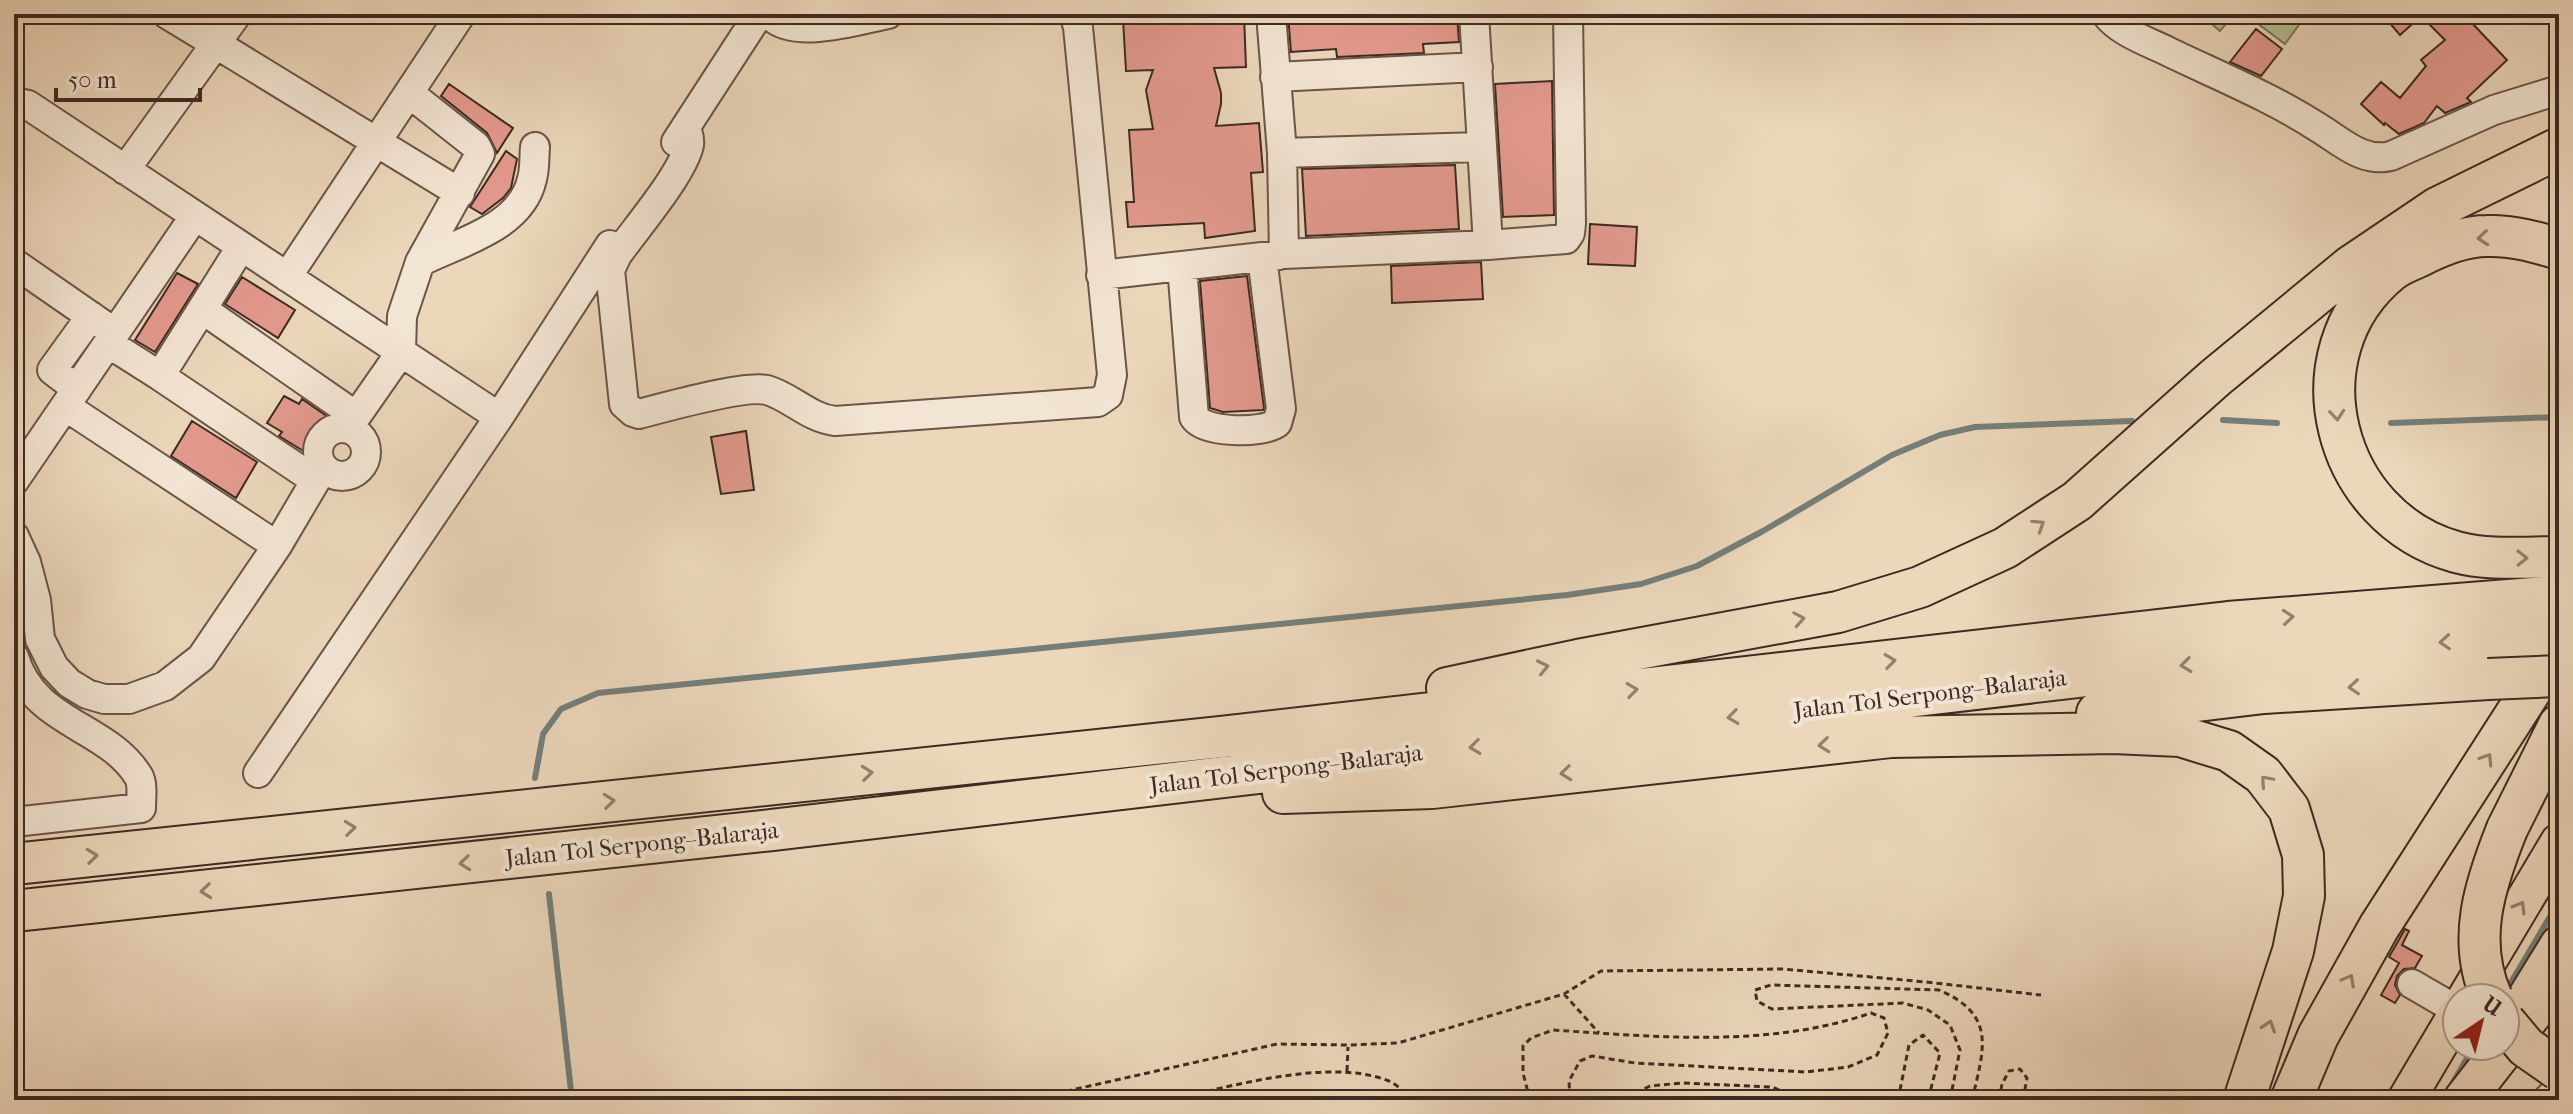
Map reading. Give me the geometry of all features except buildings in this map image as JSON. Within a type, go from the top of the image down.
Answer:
[{"type":"highway","points":[[2215,378],[2323,265],[2396,207],[2478,159],[2559,120]]},
{"type":"highway","points":[[1221,737],[1578,660],[1838,612],[1920,587],[2005,548],[2077,501],[2215,378],[2351,266],[2425,216],[2559,148]]},
{"type":"highway","points":[[2559,249],[2525,240],[2486,236],[2440,245],[2392,271],[2361,304],[2340,343],[2334,381],[2339,437],[2362,486],[2388,515],[2425,540],[2456,552],[2494,558],[2559,557]]},
{"type":"highway","name":"Jalan Tol Serpong–Balaraja","points":[[14,864],[1221,737],[2228,622],[2556,596]]},
{"type":"highway","points":[[2291,1100],[2318,1036],[2547,640]]},
{"type":"highway","name":"Jalan Tol Serpong–Balaraja","points":[[14,911],[772,830],[2258,656],[2547,640]]},
{"type":"highway","points":[[1015,800],[1432,788],[2264,693],[2559,676]]},
{"type":"highway","points":[[2486,982],[2479,948],[2480,916],[2487,879],[2507,829],[2559,725]]},
{"type":"highway","points":[[1891,737],[2114,733],[2180,736],[2229,751],[2263,775],[2289,809],[2303,855],[2304,896],[2293,951],[2244,1100]]},
{"type":"highway","points":[[2464,1100],[2559,978]]},
{"type":"highway","points":[[2521,1041],[2559,1070]]},
{"type":"main road","points":[[2476,982],[2559,842]]},
{"type":"main road","points":[[2521,1007],[2559,944]]},
{"type":"main road","points":[[2406,1100],[2441,1040]]},
{"type":"main road","points":[[2464,1100],[2487,1062]]},
{"type":"street","points":[[167,14],[460,193]]},
{"type":"street","points":[[125,170],[237,14]]},
{"type":"street","points":[[287,277],[461,14]]},
{"type":"street","points":[[258,773],[499,417],[759,14]]},
{"type":"street","points":[[769,14],[781,24],[811,28],[888,14]]},
{"type":"street","points":[[686,127],[690,138],[688,149],[677,170],[617,255],[610,270],[624,404],[633,412],[639,414],[755,389],[776,394],[815,415],[835,421],[1098,402],[1108,395],[1112,375],[1078,27],[1074,14]]},
{"type":"street","points":[[1182,266],[1194,417],[1200,425],[1230,430],[1265,428],[1277,423],[1281,409],[1273,256],[1282,153],[1271,14]]},
{"type":"street","points":[[1474,14],[1488,245]]},
{"type":"street","points":[[1101,275],[1273,256],[1563,240],[1570,233],[1568,14]]},
{"type":"street","points":[[2106,14],[2111,21],[2133,23],[2306,119],[2361,155],[2377,159],[2391,156],[2494,110],[2559,90]]},
{"type":"street","points":[[1275,77],[1478,67]]},
{"type":"street","points":[[14,536],[26,562],[36,600],[40,639],[54,667],[69,683],[87,694],[104,699],[129,699],[165,686],[201,658],[277,546],[319,474],[317,447],[324,434],[352,422],[401,352],[402,316],[420,262],[478,160],[480,150],[409,93]]},
{"type":"street","points":[[14,102],[28,105],[499,417]]},
{"type":"street","points":[[420,262],[482,234],[506,219],[527,194],[533,178],[535,147]]},
{"type":"street","points":[[1282,153],[1480,147]]},
{"type":"street","points":[[14,481],[194,217]]},
{"type":"street","points":[[160,376],[241,247]]},
{"type":"street","points":[[14,263],[91,316],[112,338],[160,376],[319,474]]},
{"type":"street","points":[[202,309],[352,422]]},
{"type":"street","points":[[91,316],[52,370],[71,398],[277,546]]},
{"type":"street","points":[[14,657],[28,687],[50,709],[116,750],[141,780],[141,808],[14,822]]},
{"type":"street","points":[[2412,984],[2441,1002]]},
{"type":"street","points":[[2547,1100],[2559,1088]]},
{"type":"path","points":[[1027,1100],[1277,1044],[1398,1043],[1564,994],[1601,971],[1783,969],[2041,995]]},
{"type":"path","points":[[1950,1100],[1960,1050],[1950,1025],[1928,1010],[1903,1003],[1772,1009],[1757,1001],[1755,990],[1771,985],[1939,990],[1958,998],[1980,1021],[1983,1050],[1972,1100]]},
{"type":"path","points":[[1564,994],[1599,1033]]},
{"type":"path","points":[[1530,1100],[1523,1073],[1523,1046],[1531,1038],[1553,1030],[1709,1038],[1835,1025],[1871,1013],[1884,1018],[1888,1033],[1877,1055],[1848,1067],[1806,1072],[1635,1063],[1592,1056],[1580,1061],[1569,1081],[1570,1100]]},
{"type":"path","points":[[1898,1100],[1909,1045],[1923,1035],[1940,1053],[1928,1100]]},
{"type":"path","points":[[1347,1071],[1348,1045]]},
{"type":"path","points":[[1999,1100],[2009,1071],[2020,1069],[2027,1078],[2023,1100]]},
{"type":"path","points":[[1168,1100],[1280,1077],[1347,1071],[1391,1082],[1414,1100]]},
{"type":"path","points":[[1629,1100],[1632,1095],[1650,1086],[1682,1083],[1772,1087],[1802,1100]]},
{"type":"green space","points":[[2200,14],[2234,14],[2220,31]]},
{"type":"green space","points":[[2245,14],[2307,14],[2285,44]]},
{"type":"waterway","points":[[2391,423],[2559,417]]},
{"type":"waterway","points":[[2223,420],[2277,423]]},
{"type":"waterway","points":[[535,778],[543,734],[561,709],[598,693],[1567,595],[1641,584],[1697,566],[1892,455],[1940,435],[1975,427],[2132,421]]},
{"type":"waterway","points":[[549,894],[572,1100]]},
{"type":"waterway","points":[[2511,982],[2558,903]]},
{"type":"waterway","points":[[2443,1100],[2465,1062]]}]
